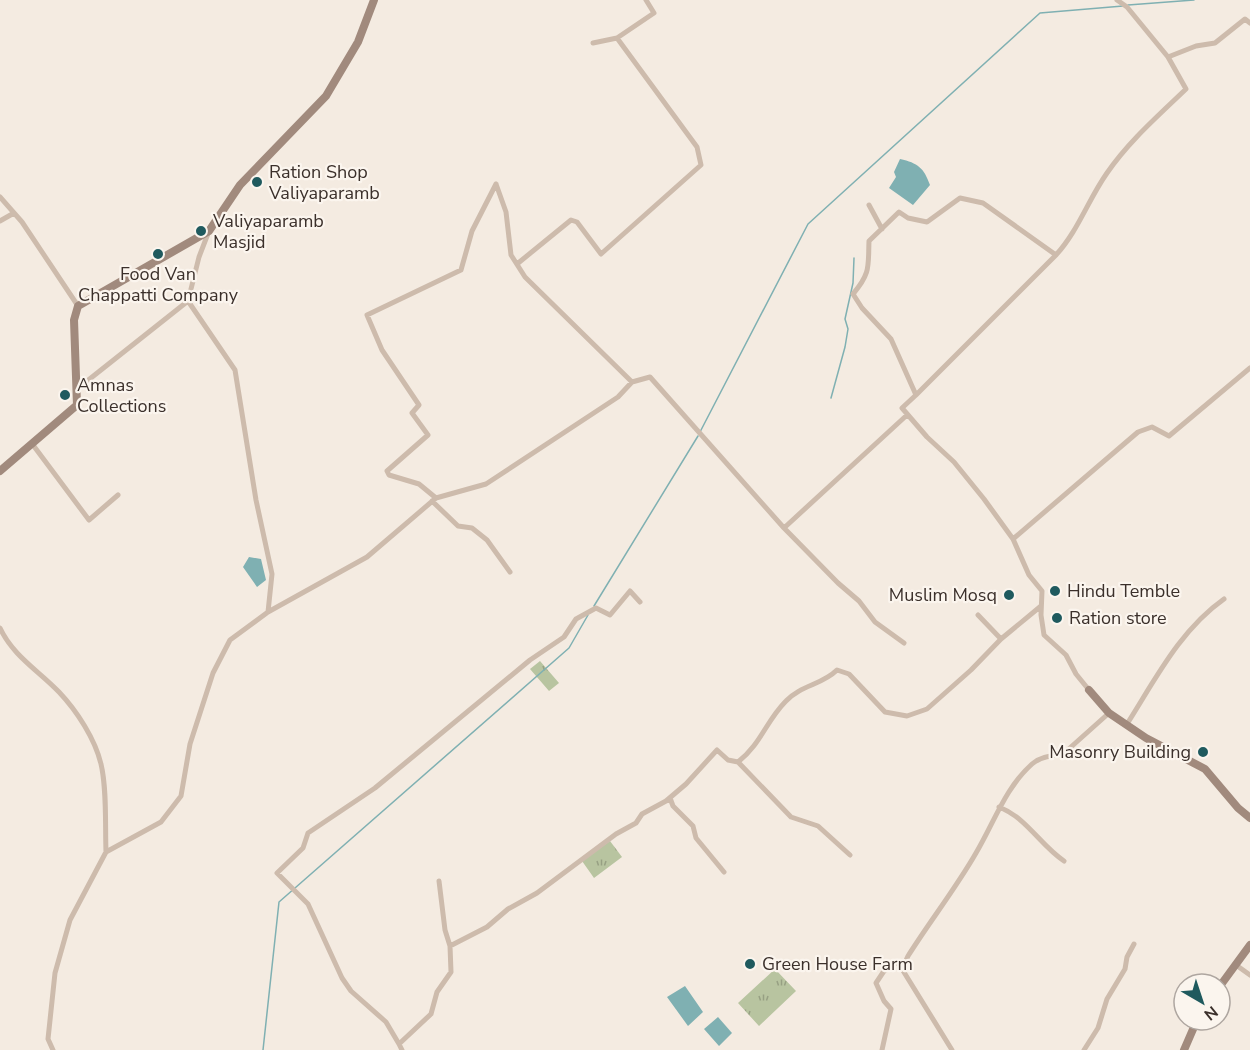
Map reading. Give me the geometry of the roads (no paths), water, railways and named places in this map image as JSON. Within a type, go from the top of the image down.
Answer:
[{"type":"main road","points":[[0,471],[74,410],[77,405],[74,320],[78,306],[209,231],[240,185],[326,96],[358,42],[374,0]]},
{"type":"main road","points":[[1089,690],[1109,712],[1205,769],[1238,808],[1250,818]]},
{"type":"main road","points":[[1231,972],[1250,945]]},
{"type":"main road","points":[[1184,1050],[1192,1032]]},
{"type":"street","points":[[593,43],[617,38],[654,13],[646,0]]},
{"type":"street","points":[[1089,690],[1076,674],[1066,655],[1044,635],[1042,591],[1029,575],[1013,539],[954,462],[902,408],[1070,240],[1105,175],[1119,155],[1186,88],[1168,57],[1127,7],[1117,0]]},
{"type":"street","points":[[1168,57],[1197,46],[1215,43],[1245,19],[1250,23]]},
{"type":"street","points":[[517,264],[571,220],[577,222],[601,254],[701,165],[698,147],[617,38]]},
{"type":"street","points":[[510,572],[487,540],[472,528],[458,526],[419,484],[389,475],[387,471],[428,435],[412,412],[419,405],[382,350],[367,315],[461,270],[472,231],[496,184],[506,212],[511,255],[525,277],[632,382]]},
{"type":"street","points":[[0,197],[14,213],[78,306]]},
{"type":"street","points":[[916,395],[891,339],[862,308],[854,294],[864,281],[870,267],[869,241],[899,212],[908,218],[927,222],[960,198],[983,203],[1056,255]]},
{"type":"street","points":[[869,205],[882,229]]},
{"type":"street","points":[[0,221],[14,213]]},
{"type":"street","points":[[77,388],[188,301],[199,257],[209,231]]},
{"type":"street","points":[[188,301],[235,370],[256,500],[272,574],[268,612]]},
{"type":"street","points":[[1013,539],[1138,432],[1152,427],[1170,436],[1250,368]]},
{"type":"street","points":[[106,852],[161,822],[181,796],[190,744],[213,673],[230,640],[268,612],[367,557],[434,499],[486,484],[618,397],[632,382],[650,377],[657,382],[784,528],[859,601],[875,622],[903,643]]},
{"type":"street","points":[[784,528],[907,415]]},
{"type":"street","points":[[33,445],[89,520],[118,495]]},
{"type":"street","points":[[440,881],[445,930],[450,946],[451,972],[437,992],[431,1014],[401,1047],[386,1022],[351,991],[342,978],[308,904],[277,873],[303,848],[308,833],[375,788],[530,660],[564,637],[576,619],[596,608],[610,615],[630,591],[640,603]]},
{"type":"street","points":[[1127,724],[1180,642],[1203,614],[1224,599]]},
{"type":"street","points":[[738,762],[753,751],[769,722],[786,700],[806,686],[826,681],[837,670],[849,674],[885,712],[907,716],[927,709],[971,670],[1000,639],[1041,606]]},
{"type":"street","points":[[978,615],[1000,639]]},
{"type":"street","points":[[0,628],[6,642],[59,692],[87,730],[102,765],[106,852],[70,920],[56,973],[48,1039],[53,1050]]},
{"type":"street","points":[[902,969],[944,899],[975,856],[999,807],[1032,763],[1049,755],[1062,755],[1109,712]]},
{"type":"street","points":[[450,946],[487,927],[607,841],[636,823],[642,814],[670,798],[686,784],[717,750],[728,760],[738,762],[791,817],[818,826],[850,855]]},
{"type":"street","points":[[670,798],[674,806],[693,826],[696,838],[724,872]]},
{"type":"street","points":[[999,807],[1027,823],[1054,855],[1064,861]]},
{"type":"street","points":[[1084,1050],[1098,1028],[1107,999],[1122,976],[1127,957],[1134,944]]},
{"type":"street","points":[[882,1050],[891,1009],[884,1001],[876,982],[884,971],[897,962],[952,1050]]},
{"type":"street","points":[[1236,965],[1250,975]]},
{"type":"water","points":[[900,159],[920,167],[930,185],[913,205],[889,188],[896,177],[894,172]]},
{"type":"water","points":[[249,557],[261,559],[266,580],[257,587],[243,567]]},
{"type":"water","points":[[685,986],[703,1012],[688,1026],[667,997]]},
{"type":"water","points":[[718,1017],[732,1033],[719,1046],[704,1029]]},
{"type":"waterway","points":[[1128,5],[1194,0]]},
{"type":"waterway","points":[[700,432],[808,224],[1040,13],[1123,6]]},
{"type":"waterway","points":[[831,398],[848,329],[845,319],[853,283],[854,258]]},
{"type":"waterway","points":[[594,606],[698,436]]},
{"type":"waterway","points":[[263,1050],[279,902],[569,648],[588,615]]},
{"type":"place","name":"Ration Shop Valiyaparamb","points":[[257,182]]},
{"type":"place","name":"Valiyaparamb Masjid","points":[[201,231]]},
{"type":"place","name":"Food Van Chappatti Company","points":[[158,254]]},
{"type":"place","name":"Amnas Collections","points":[[65,395]]},
{"type":"place","name":"Hindu Temble","points":[[1055,591]]},
{"type":"place","name":"Muslim Mosq","points":[[1009,595]]},
{"type":"place","name":"Ration store","points":[[1057,618]]},
{"type":"place","name":"Masonry Building","points":[[1203,752]]},
{"type":"place","name":"Green House Farm","points":[[750,964]]}]
